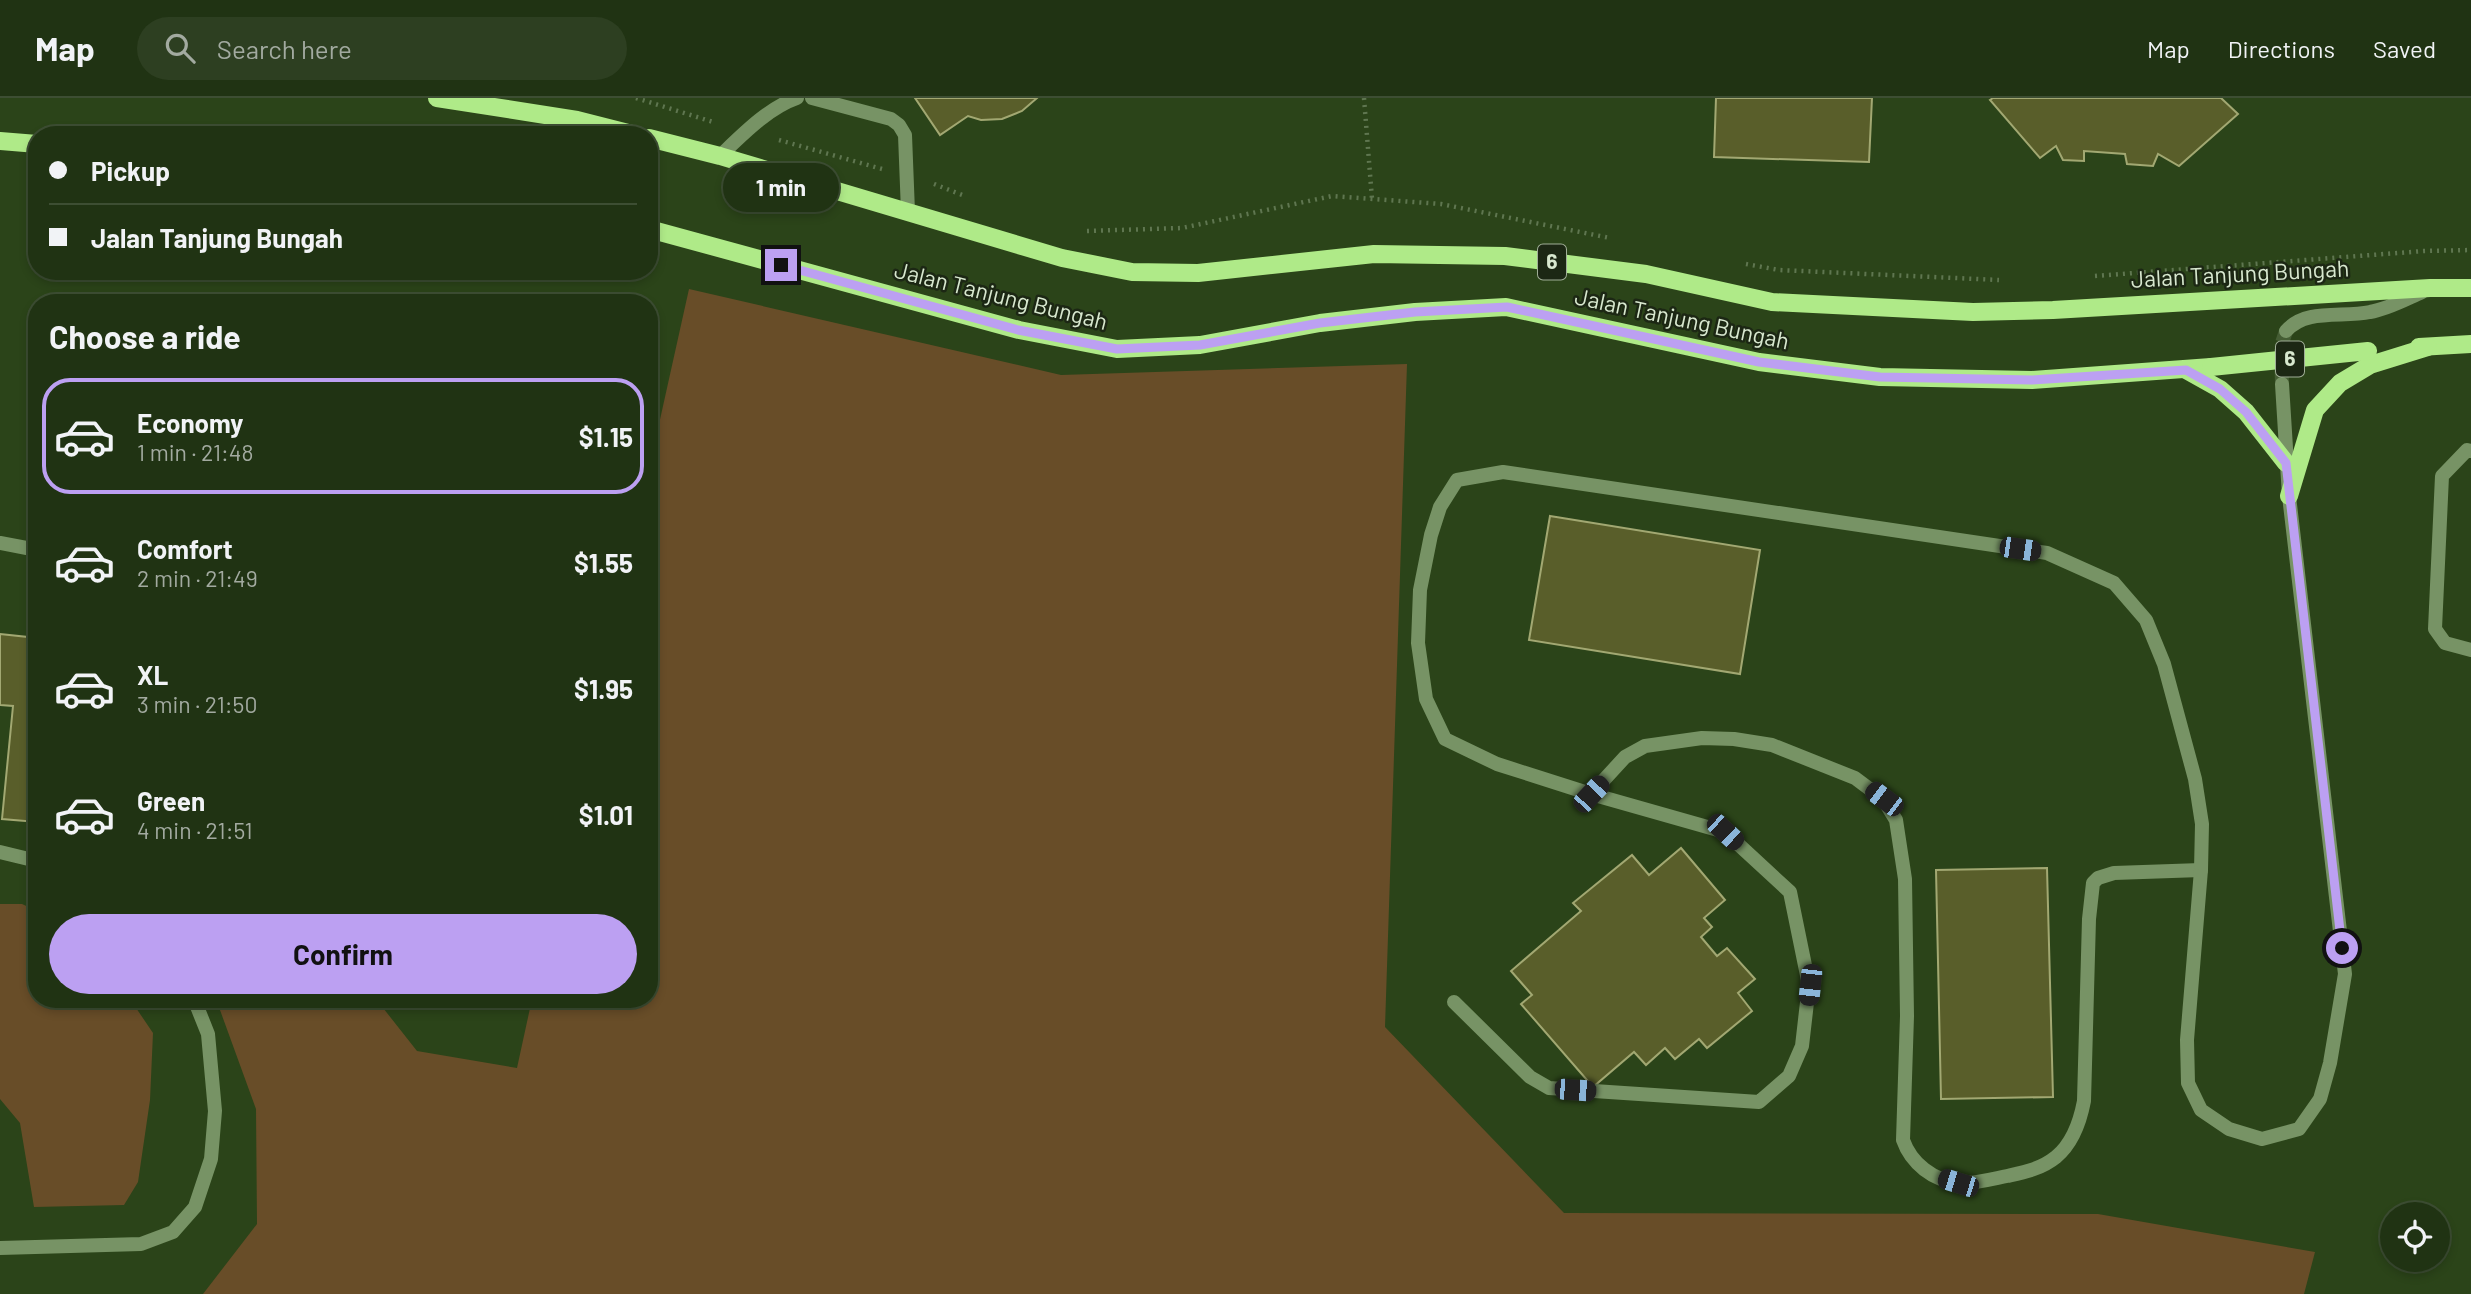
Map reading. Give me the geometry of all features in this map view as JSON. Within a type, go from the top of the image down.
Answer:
[{"type":"main road","points":[[437,98],[601,126]]},
{"type":"main road","name":"Jalan Tanjung Bungah","points":[[658,140],[720,156],[1062,258],[1132,272],[1198,273],[1374,254],[1505,256],[1646,274],[1772,302],[1973,312],[2471,288]]},
{"type":"main road","points":[[0,141],[28,143]]},
{"type":"main road","name":"Jalan Tanjung Bungah","points":[[658,231],[1018,330],[1117,349],[1200,345],[1320,323],[1415,312],[1507,307],[1759,362],[1880,377],[2032,380],[2186,370],[2368,351],[2471,344]]},
{"type":"main road","points":[[2289,496],[2315,410],[2340,383],[2370,365],[2428,347]]},
{"type":"main road","points":[[2186,370],[2220,389],[2246,412],[2286,463]]},
{"type":"street","points":[[720,156],[747,131],[786,102],[797,98]]},
{"type":"street","points":[[812,98],[891,119],[899,125],[905,135],[908,212]]},
{"type":"street","points":[[2286,331],[2294,321],[2306,317],[2374,312],[2430,288]]},
{"type":"street","points":[[1454,1002],[1530,1077],[1549,1088],[1759,1102],[1789,1076],[1802,1046],[1810,985],[1790,892],[1725,832],[1497,764],[1445,739],[1426,699],[1418,643],[1420,590],[1431,534],[1440,507],[1457,480],[1503,472],[2048,553],[2114,583],[2146,620],[2164,664],[2195,779],[2202,824],[2201,870],[2187,1040],[2188,1083],[2201,1110],[2229,1129],[2262,1139],[2299,1129],[2320,1099],[2330,1063],[2345,974],[2289,496],[2282,384]]},
{"type":"street","points":[[2471,452],[2466,450],[2442,476],[2435,629],[2445,643],[2471,650]]},
{"type":"street","points":[[0,543],[28,548]]},
{"type":"street","points":[[1591,794],[1625,757],[1645,746],[1702,738],[1734,739],[1772,745],[1855,778],[1884,799],[1896,820],[1905,879],[1907,1016],[1903,1140],[1906,1151],[1919,1167],[1958,1183],[1989,1180],[2040,1168],[2058,1156],[2080,1123],[2084,1101],[2089,919],[2093,883],[2098,878],[2114,873],[2201,870]]},
{"type":"street","points":[[0,852],[28,859]]},
{"type":"street","points":[[0,1248],[141,1244],[173,1231],[195,1207],[211,1159],[215,1111],[208,1034],[198,1008]]},
{"type":"path","points":[[636,98],[937,184],[971,199]]},
{"type":"path","points":[[1364,98],[1372,199]]},
{"type":"path","points":[[1074,229],[1086,232],[1182,228],[1332,196],[1441,204],[1612,238]]},
{"type":"path","points":[[2094,276],[2424,251],[2471,250]]},
{"type":"path","points":[[1741,263],[1779,270],[2011,281]]},
{"type":"shaded area","points":[[689,289],[1061,375],[1407,364],[1385,1027],[1564,1213],[2098,1214],[2315,1252],[2304,1294],[203,1294],[257,1224],[256,1109],[219,1008],[383,1008],[417,1051],[517,1068],[530,1008],[658,1008],[658,428]]},
{"type":"shaded area","points":[[0,904],[22,904],[28,907],[28,1008],[136,1008],[153,1033],[150,1100],[138,1182],[124,1205],[34,1207],[20,1123],[0,1099]]},
{"type":"building","points":[[915,98],[1037,98],[1022,111],[1002,119],[981,120],[968,116],[940,135]]},
{"type":"building","points":[[1716,98],[1872,98],[1869,162],[1714,157]]},
{"type":"building","points":[[2221,98],[2238,114],[2179,166],[2158,154],[2153,166],[2127,164],[2125,154],[2084,151],[2084,161],[2063,160],[2056,146],[2040,158],[1990,100]]},
{"type":"building","points":[[1550,516],[1760,550],[1740,674],[1529,640]]},
{"type":"building","points":[[0,634],[28,637],[28,821],[2,819],[13,706],[0,705]]},
{"type":"building","points":[[1681,848],[1725,900],[1704,918],[1712,927],[1701,937],[1717,956],[1727,948],[1755,979],[1738,993],[1752,1011],[1707,1048],[1699,1039],[1675,1059],[1665,1048],[1646,1065],[1634,1052],[1593,1087],[1521,1004],[1532,995],[1511,971],[1581,911],[1573,903],[1632,855],[1649,875]]},
{"type":"building","points":[[2047,868],[2053,1097],[1941,1099],[1936,870]]},
{"type":"tunnel","points":[[2282,384],[2281,346],[2286,331]]},
{"type":"route","points":[[781,265],[1018,330],[1117,349],[1200,345],[1320,323],[1415,312],[1507,307],[1759,362],[1880,377],[2032,380],[2186,370],[2220,389],[2246,412],[2286,463],[2342,948]]}]
